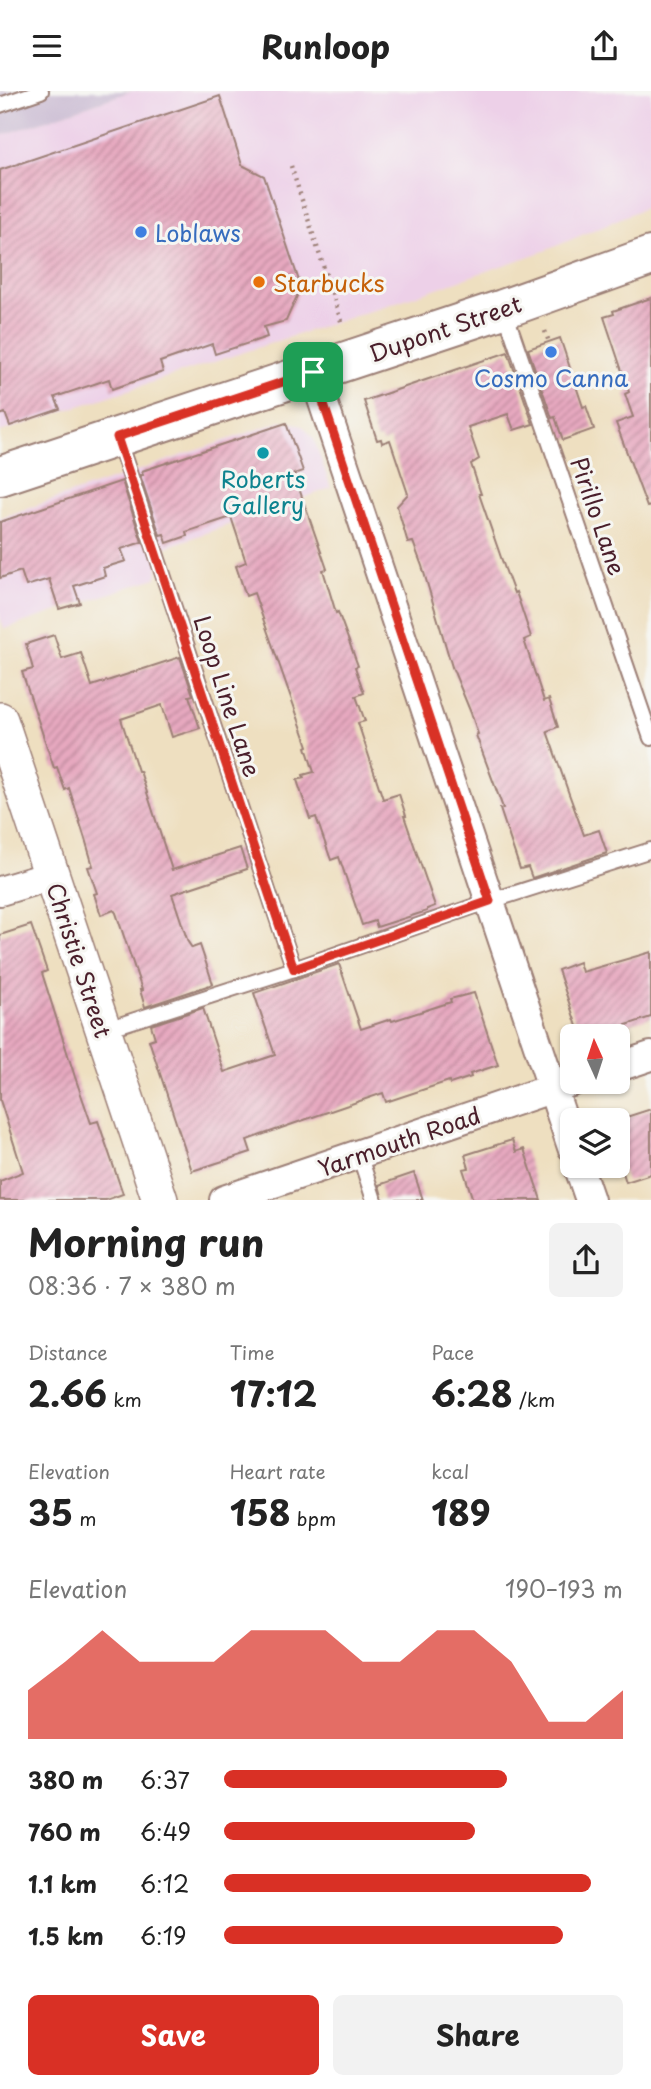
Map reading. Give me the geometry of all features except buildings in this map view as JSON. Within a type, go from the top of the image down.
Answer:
[{"type":"main road","name":"Dupont Street","points":[[0,476],[503,309],[651,256]]},
{"type":"street","points":[[313,372],[490,901],[560,1077]]},
{"type":"street","name":"Christie Street","points":[[0,720],[160,1200]]},
{"type":"street","points":[[0,891],[52,875]]},
{"type":"street","points":[[630,1063],[651,1056]]},
{"type":"street","name":"Yarmouth Road","points":[[224,1200],[560,1086]]},
{"type":"street","points":[[582,1178],[590,1200]]},
{"type":"lane","points":[[0,105],[41,91]]},
{"type":"lane","name":"Pirillo Lane","points":[[503,309],[651,738]]},
{"type":"lane","name":"Loop Line Lane","points":[[117,437],[294,969]]},
{"type":"lane","points":[[103,1030],[651,850]]},
{"type":"lane","points":[[359,1154],[374,1200]]},
{"type":"path","points":[[290,166],[342,324]]},
{"type":"path","points":[[545,331],[549,342]]},
{"type":"shaded area","points":[[0,91],[131,91],[0,136]]},
{"type":"shaded area","points":[[131,91],[651,91],[651,205],[547,250],[0,432],[0,136]]},
{"type":"shaded area","points":[[282,421],[304,427],[314,439],[331,488],[161,549],[156,578],[4,629],[0,617],[0,518]]},
{"type":"place","name":"Loblaws","points":[[141,232]]},
{"type":"place","name":"Starbucks","points":[[259,282]]},
{"type":"place","name":"Cosmo Canna","points":[[551,352]]},
{"type":"place","name":"Roberts Gallery","points":[[263,453]]},
{"type":"route","points":[[313,372],[490,901],[294,969],[117,437],[313,372]]}]
